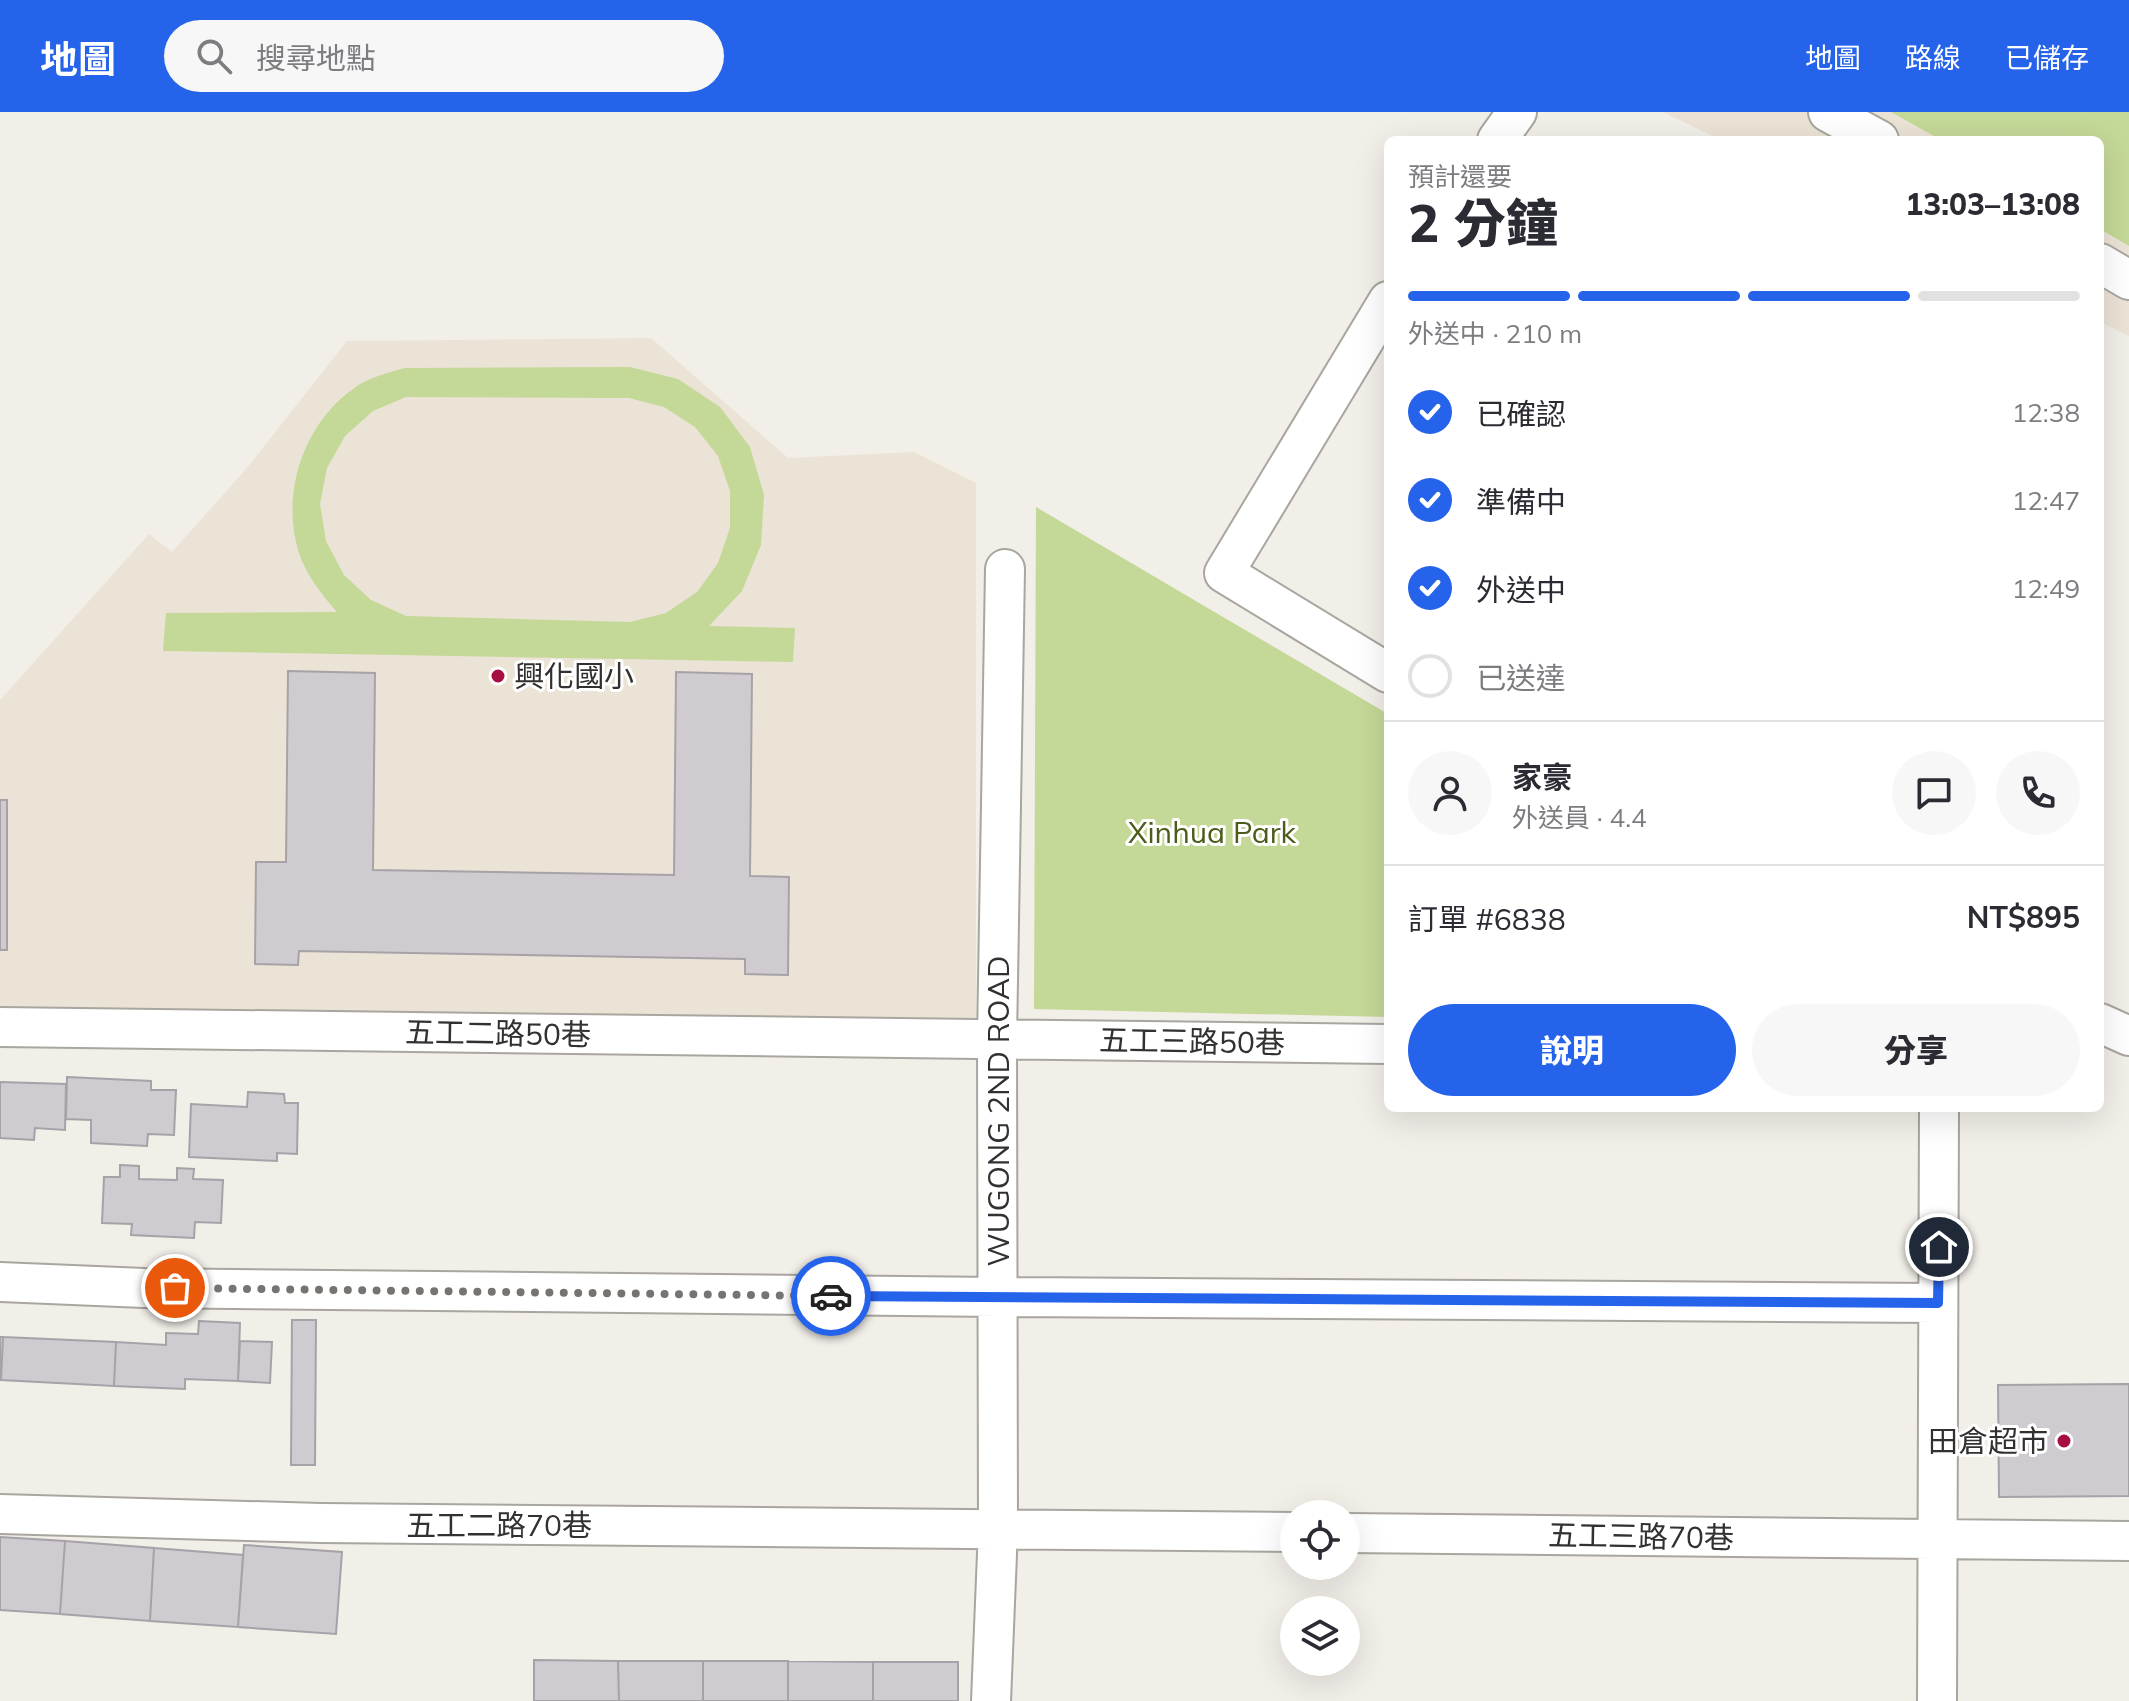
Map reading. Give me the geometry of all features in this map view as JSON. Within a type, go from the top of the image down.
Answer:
[{"type":"street","points":[[1500,136],[1517,112]]},
{"type":"street","points":[[1828,112],[1872,136]]},
{"type":"street","points":[[2104,265],[2129,280]]},
{"type":"street","points":[[1384,308],[1224,573],[1384,671]]},
{"type":"street","name":"WUGONG 2ND ROAD","points":[[991,1701],[998,1529],[997,1039],[1005,569]]},
{"type":"street","points":[[2104,1025],[2129,1036]]},
{"type":"street","name":"五工二路50巷","points":[[0,1027],[997,1039]]},
{"type":"street","name":"五工三路50巷","points":[[997,1039],[1384,1044]]},
{"type":"street","points":[[1937,1701],[1939,1112]]},
{"type":"street","points":[[0,1282],[144,1288],[1938,1303]]},
{"type":"street","name":"五工二路70巷","points":[[0,1514],[321,1523],[998,1529]]},
{"type":"street","points":[[998,1529],[1280,1532]]},
{"type":"street","name":"五工三路70巷","points":[[1360,1533],[2129,1541]]},
{"type":"shaded area","points":[[1663,112],[2129,112],[2129,336],[2104,324],[2104,136],[1713,136]]},
{"type":"shaded area","name":"興化國小","points":[[651,338],[788,458],[914,452],[976,483],[976,1018],[0,1016],[0,700],[149,534],[172,552],[247,468],[347,341]]},
{"type":"green space","points":[[1891,112],[2129,112],[2129,246],[2104,231],[2104,136],[1934,136]]},
{"type":"green space","points":[[630,367],[678,379],[720,407],[750,447],[764,495],[761,545],[742,591],[709,626],[795,628],[793,662],[163,651],[166,613],[337,612],[309,575],[295,538],[294,490],[299,466],[320,423],[335,405],[365,381],[405,368]],"holes":[[[406,397],[629,398],[664,407],[695,427],[718,456],[730,491],[730,528],[718,563],[697,592],[666,613],[630,622],[406,616],[371,600],[344,575],[326,541],[320,504],[327,468],[345,436],[373,411]]]},
{"type":"green space","name":"Xinhua Park","points":[[1036,507],[1384,712],[1384,1017],[1034,1009]]},
{"type":"building","points":[[288,671],[375,673],[373,870],[674,875],[676,672],[752,674],[750,876],[789,877],[788,975],[745,974],[745,959],[299,951],[298,965],[255,964],[256,862],[286,862]]},
{"type":"building","points":[[0,800],[7,800],[7,950],[0,950]]},
{"type":"building","points":[[67,1077],[151,1081],[151,1090],[176,1090],[174,1135],[148,1134],[147,1146],[91,1143],[91,1120],[66,1119]]},
{"type":"building","points":[[0,1082],[66,1084],[65,1130],[35,1128],[34,1140],[0,1138]]},
{"type":"building","points":[[248,1092],[284,1094],[285,1103],[298,1103],[297,1154],[277,1153],[277,1161],[189,1157],[191,1104],[247,1107]]},
{"type":"building","points":[[120,1165],[139,1166],[139,1179],[177,1180],[177,1168],[194,1169],[193,1179],[223,1180],[221,1223],[195,1222],[194,1238],[131,1235],[132,1224],[102,1223],[104,1177],[120,1177]]},
{"type":"building","points":[[292,1320],[316,1320],[315,1465],[291,1465]]},
{"type":"building","points":[[199,1321],[240,1323],[238,1381],[185,1379],[185,1389],[114,1386],[116,1342],[166,1345],[166,1333],[198,1334]]},
{"type":"building","points":[[0,1337],[3,1337],[1,1380],[0,1380]]},
{"type":"building","points":[[3,1337],[116,1342],[114,1386],[1,1380]]},
{"type":"building","points":[[240,1341],[272,1342],[270,1383],[238,1381]]},
{"type":"building","name":"田倉超市","points":[[2129,1384],[2129,1496],[1999,1497],[1998,1385]]},
{"type":"building","points":[[0,1537],[65,1541],[60,1614],[0,1610]]},
{"type":"building","points":[[65,1541],[154,1548],[150,1621],[60,1614]]},
{"type":"building","points":[[244,1545],[342,1552],[336,1634],[238,1627]]},
{"type":"building","points":[[154,1548],[243,1555],[238,1627],[150,1621]]},
{"type":"building","points":[[534,1660],[618,1661],[619,1701],[534,1701]]},
{"type":"building","points":[[618,1661],[703,1661],[703,1701],[619,1701]]},
{"type":"building","points":[[703,1661],[788,1661],[788,1701],[703,1701]]},
{"type":"building","points":[[788,1661],[873,1662],[873,1701],[788,1701]]},
{"type":"building","points":[[873,1662],[958,1662],[958,1701],[873,1701]]},
{"type":"way so far","points":[[175,1288],[831,1296]]},
{"type":"place","name":"興化國小","points":[[498,676]]},
{"type":"place","name":"田倉超市","points":[[2064,1441]]},
{"type":"route","points":[[831,1296],[1938,1303],[1939,1247]]}]
